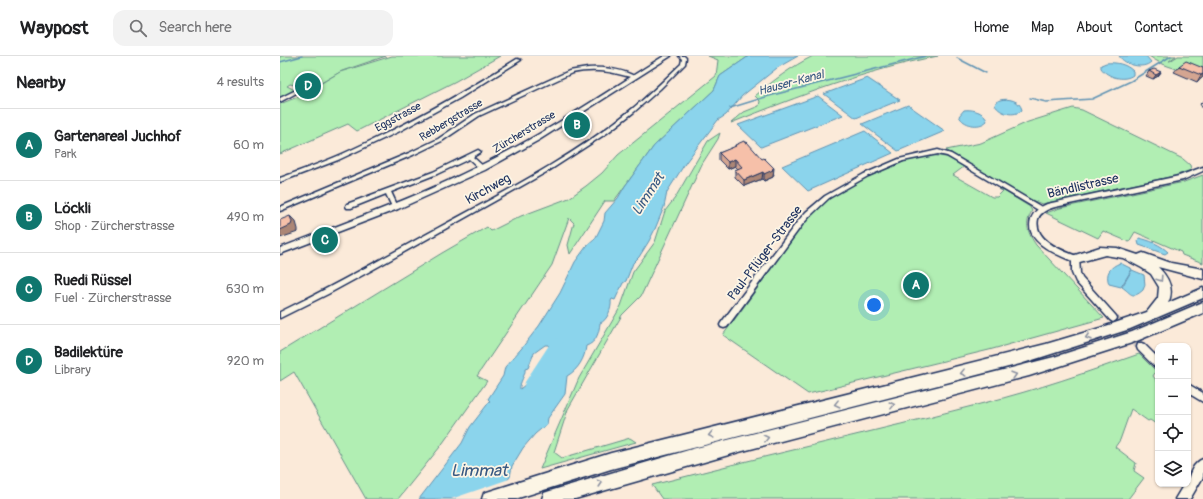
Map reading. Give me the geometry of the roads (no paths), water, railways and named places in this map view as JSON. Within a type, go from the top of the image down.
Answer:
[{"type":"highway","points":[[1076,259],[1083,251],[1090,248],[1099,246],[1115,247],[1170,267],[1203,274]]},
{"type":"highway","points":[[1076,259],[1097,252],[1111,251],[1126,254],[1144,263],[1158,276],[1165,290],[1163,301],[1151,316]]},
{"type":"highway","points":[[490,499],[611,461],[1055,348],[1151,316],[1203,293]]},
{"type":"highway","points":[[550,499],[597,483],[679,460],[1008,376],[1142,340],[1203,307]]},
{"type":"highway","points":[[1142,340],[1156,332],[1203,313]]},
{"type":"main road","name":"Zürcherstrasse","points":[[280,251],[396,207],[482,168],[537,138],[668,56]]},
{"type":"main road","points":[[1182,499],[1203,465]]},
{"type":"street","name":"Kirchweg","points":[[280,315],[364,272],[558,164],[609,129],[648,97],[683,64],[684,59],[681,56]]},
{"type":"street","name":"Eggstrasse","points":[[280,180],[331,161],[373,142],[472,88],[519,60]]},
{"type":"street","name":"Rebbergstrasse","points":[[280,209],[411,154],[440,140],[477,115],[571,72],[582,69],[597,68],[614,70],[635,76]]},
{"type":"street","points":[[280,100],[298,91]]},
{"type":"street","name":"Zürcherstrasse","points":[[349,206],[435,173],[478,152]]},
{"type":"street","name":"Paul-Pflüger-Strasse","points":[[724,325],[808,214],[843,187],[901,160],[938,152],[949,155],[1042,209]]},
{"type":"street","name":"Zürcherstrasse","points":[[469,156],[482,168]]},
{"type":"street","name":"Bändlistrasse","points":[[1076,259],[1048,245],[1039,237],[1034,228],[1034,222],[1042,209],[1064,202],[1181,178],[1203,170]]},
{"type":"street","points":[[388,192],[396,207]]},
{"type":"street","points":[[1076,259],[1075,268],[1079,280],[1113,318]]},
{"type":"street","points":[[1142,340],[1155,360]]},
{"type":"street","points":[[1191,390],[1203,398]]},
{"type":"water","name":"Limmat","points":[[749,56],[798,56],[777,68],[742,96],[726,115],[718,120],[686,162],[667,192],[664,207],[649,241],[639,257],[633,263],[626,281],[623,283],[615,300],[612,299],[611,307],[605,320],[600,323],[595,340],[586,346],[578,367],[567,376],[565,394],[548,418],[547,424],[535,434],[523,448],[512,466],[510,477],[493,499],[419,499],[462,443],[470,427],[490,401],[488,399],[503,376],[505,367],[539,326],[560,293],[575,262],[586,247],[595,239],[604,221],[605,213],[618,198],[654,146],[714,90],[720,76]],"holes":[[[545,345],[548,345],[551,349],[547,361],[540,372],[520,389],[520,384],[525,369],[528,368],[534,353]]]},
{"type":"water","points":[[1119,56],[1146,56],[1151,62],[1143,66],[1139,66],[1125,62]]},
{"type":"water","points":[[1106,63],[1117,63],[1124,65],[1133,71],[1133,75],[1125,78],[1116,78],[1111,76],[1101,68],[1101,65]]},
{"type":"water","points":[[867,78],[900,100],[856,118],[824,94]]},
{"type":"water","points":[[818,96],[843,115],[761,147],[738,125]]},
{"type":"water","points":[[1000,100],[1013,100],[1019,104],[1022,110],[1012,114],[1000,111],[995,105],[996,102]]},
{"type":"water","points":[[908,105],[945,131],[898,151],[862,124]]},
{"type":"water","points":[[964,110],[973,110],[980,113],[985,116],[987,121],[980,125],[968,124],[959,116]]},
{"type":"water","points":[[865,131],[893,153],[808,191],[782,166]]},
{"type":"water","points":[[1139,238],[1155,243],[1168,252],[1165,254],[1139,245]]},
{"type":"water","points":[[1120,263],[1132,269],[1121,287],[1109,284],[1108,280],[1109,271]]},
{"type":"water","points":[[1132,270],[1144,275],[1145,285],[1143,290],[1136,295],[1130,293],[1122,287]]},
{"type":"waterway","points":[[280,62],[302,56]]},
{"type":"waterway","name":"Hauser-Kanal","points":[[730,108],[769,96],[926,56]]},
{"type":"waterway","name":"Hauser-Kanal","points":[[1030,98],[1046,102],[1092,99],[1131,81],[1171,56]]},
{"type":"waterway","name":"Hauser-Kanal","points":[[957,58],[986,73]]},
{"type":"waterway","name":"Limmat","points":[[530,386],[557,343]]},
{"type":"tunnel","points":[[1113,318],[1141,347]]},
{"type":"tram line","points":[[1203,101],[1200,104],[1203,109]]},
{"type":"place","name":"Badilektüre","points":[[308,86]]},
{"type":"place","name":"Löckli","points":[[577,125]]},
{"type":"place","name":"Ruedi Rüssel","points":[[325,240]]},
{"type":"place","name":"Gartenareal Juchhof","points":[[916,285]]}]
